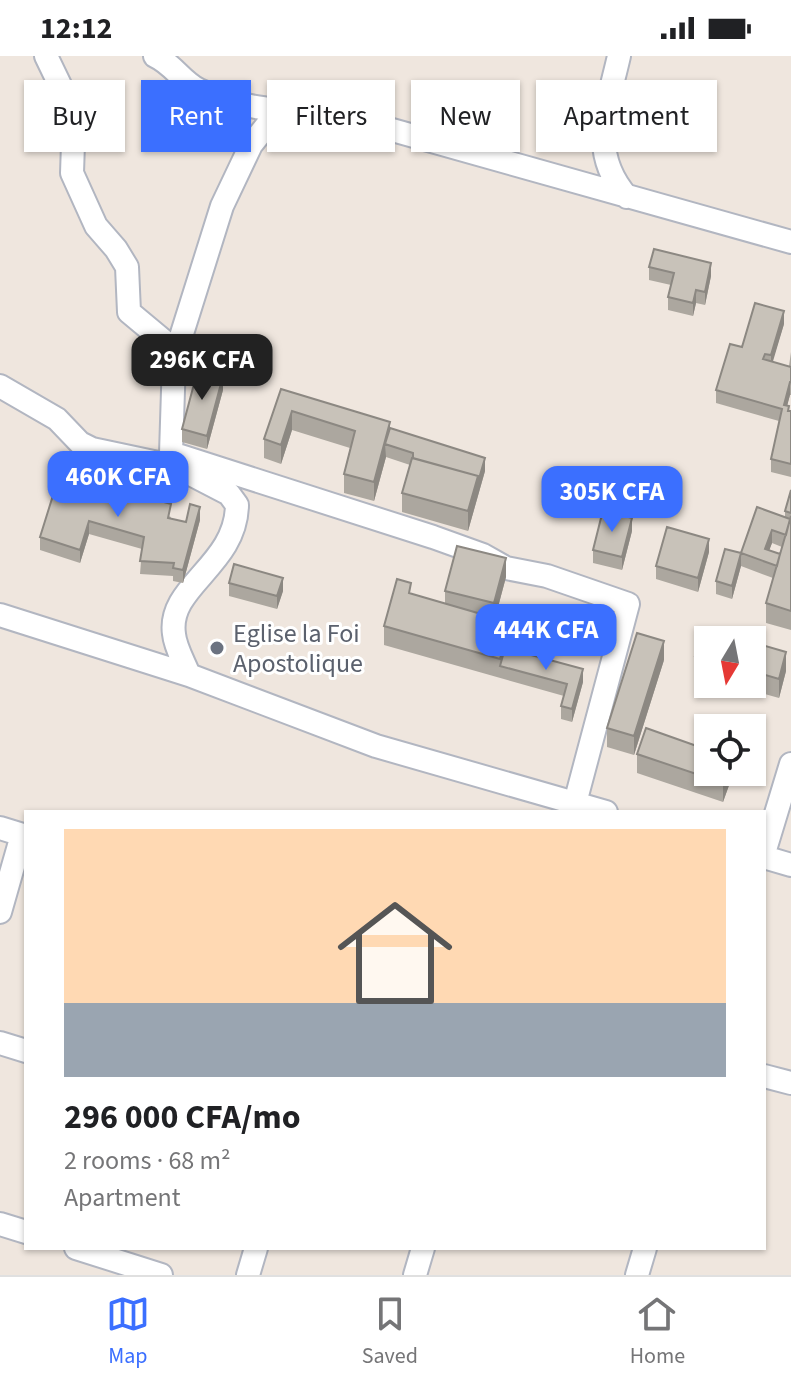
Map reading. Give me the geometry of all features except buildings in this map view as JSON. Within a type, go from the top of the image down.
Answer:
[{"type":"street","points":[[46,56],[74,114],[72,173],[96,226],[127,267],[129,312],[177,352]]},
{"type":"street","points":[[155,56],[166,61],[195,88],[267,108]]},
{"type":"street","points":[[619,56],[602,138],[611,179],[627,197]]},
{"type":"street","points":[[174,460],[173,365],[222,206],[251,145],[267,125]]},
{"type":"street","points":[[395,131],[791,242]]},
{"type":"street","points":[[0,386],[57,419],[80,443],[92,449],[174,460],[433,537],[483,555],[506,568],[547,576],[628,604],[618,649],[601,693],[577,783],[560,804]]},
{"type":"street","points":[[174,460],[229,494],[237,505],[229,544],[197,577],[176,614],[173,633],[189,675]]},
{"type":"street","points":[[0,615],[189,675],[376,746],[560,804],[594,810]]},
{"type":"street","points":[[766,848],[791,764]]},
{"type":"street","points":[[0,828],[24,835],[0,912]]},
{"type":"street","points":[[766,856],[791,865]]},
{"type":"street","points":[[0,1043],[24,1050]]},
{"type":"street","points":[[766,1077],[791,1067]]},
{"type":"street","points":[[766,1077],[791,1083]]},
{"type":"street","points":[[0,1224],[24,1231]]},
{"type":"street","points":[[82,1250],[161,1275]]},
{"type":"street","points":[[248,1275],[255,1250]]},
{"type":"street","points":[[415,1275],[422,1250]]},
{"type":"street","points":[[637,1275],[644,1250]]},
{"type":"place","name":"Eglise la Foi Apostolique","points":[[217,648]]}]
